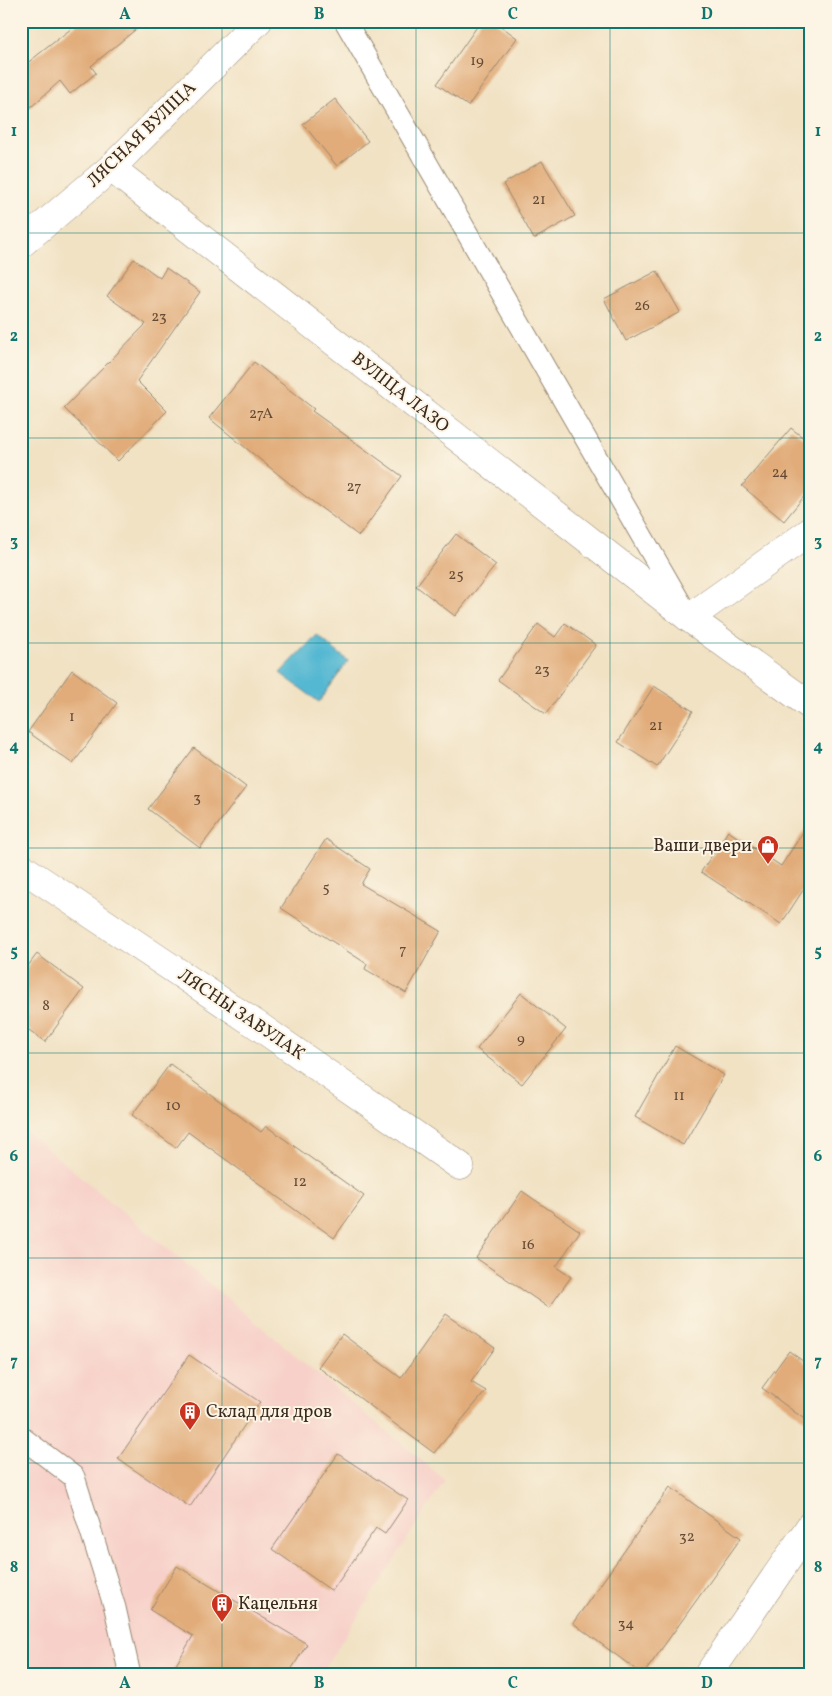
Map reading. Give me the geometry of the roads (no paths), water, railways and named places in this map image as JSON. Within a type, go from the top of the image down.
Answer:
[{"type":"street","name":"ЛЯСНАЯ ВУЛІЦА","points":[[21,244],[111,168],[258,21]]},
{"type":"street","name":"ВУЛІЦА ЛАЗО","points":[[111,168],[689,618],[811,706]]},
{"type":"street","points":[[689,618],[811,531]]},
{"type":"street","name":"ЛЯСНЫ ЗАВУЛАК","points":[[21,867],[260,1027],[460,1166]]},
{"type":"street","points":[[708,1675],[811,1525]]},
{"type":"lane","points":[[345,21],[689,618]]},
{"type":"lane","points":[[21,1437],[74,1477],[115,1608],[130,1675]]},
{"type":"water","points":[[317,635],[348,661],[319,702],[280,673]]},
{"type":"place","name":"Ваши двери","points":[[768,865]]},
{"type":"place","name":"Склад для дров","points":[[190,1431]]},
{"type":"place","name":"Кацельня","points":[[222,1623]]}]
